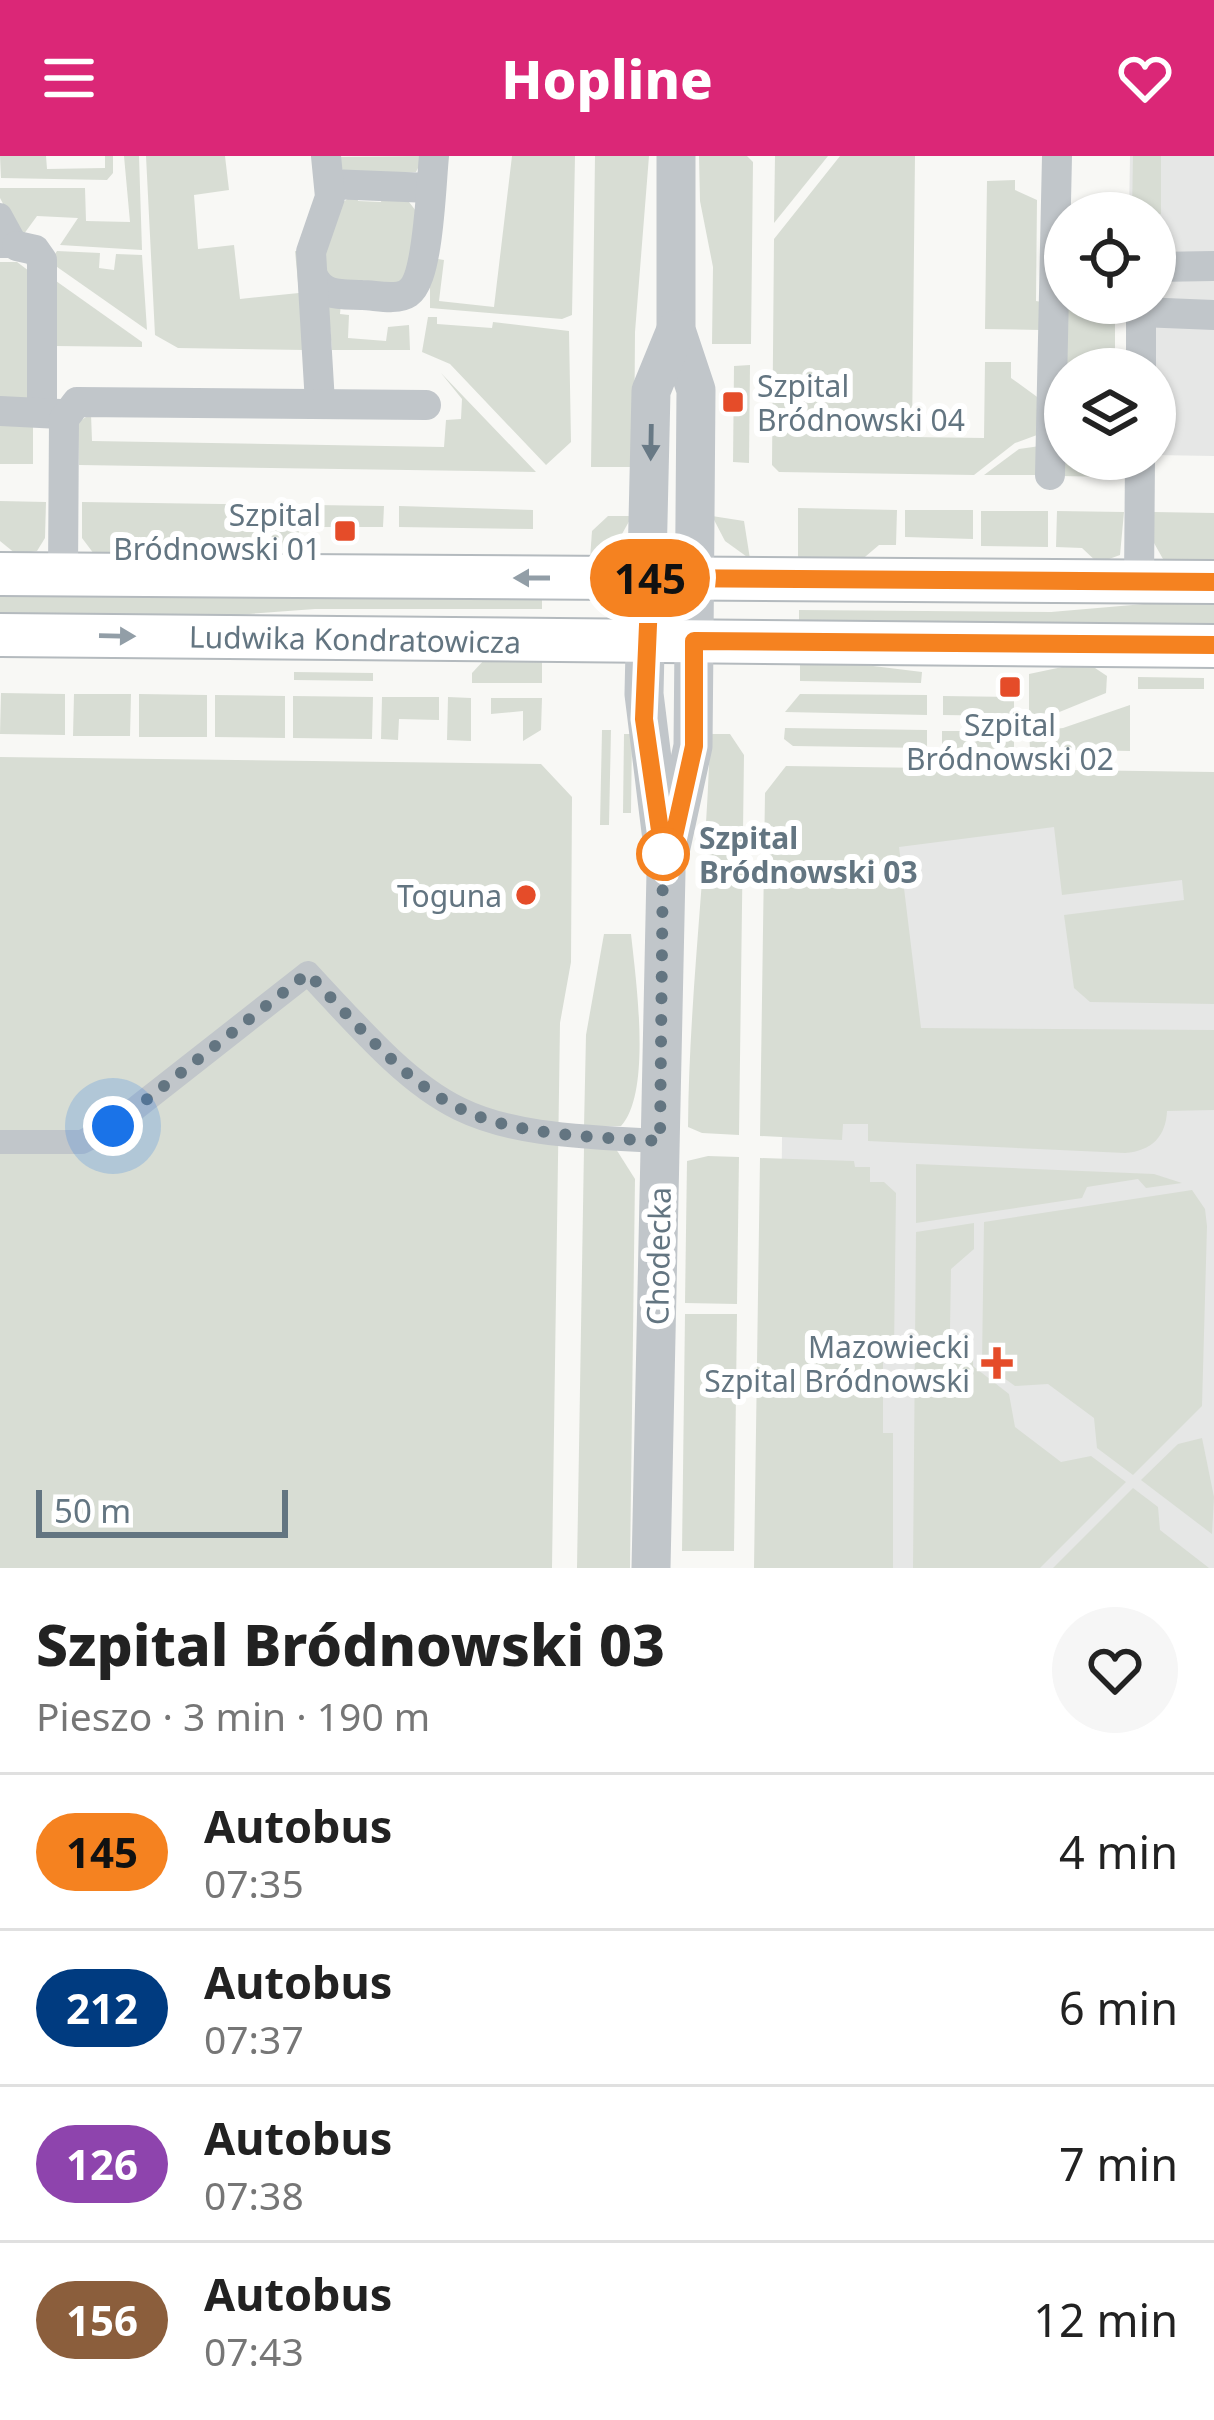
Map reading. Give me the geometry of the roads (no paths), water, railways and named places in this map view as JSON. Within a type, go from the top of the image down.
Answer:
[{"type":"main road","name":"Ludwika Kondratowicza","points":[[0,574],[1214,582]]},
{"type":"main road","name":"Ludwika Kondratowicza","points":[[0,635],[1214,646]]},
{"type":"street","points":[[313,276],[335,294],[400,296],[411,291],[421,272],[434,156]]},
{"type":"street","name":"Chodecka","points":[[666,872],[694,746],[696,391],[676,330],[676,156]]},
{"type":"street","points":[[1053,348],[1057,156]]},
{"type":"street","points":[[320,403],[311,245],[328,170],[430,188]]},
{"type":"street","points":[[0,215],[8,246],[35,250],[42,264],[63,574]]},
{"type":"street","points":[[1176,267],[1214,266]]},
{"type":"street","points":[[1176,311],[1214,315]]},
{"type":"street","name":"Chodecka","points":[[651,1568],[666,872],[644,719],[651,392],[676,330]]},
{"type":"street","points":[[0,411],[53,415],[91,399],[425,405]]},
{"type":"street","points":[[1139,582],[1140,480]]},
{"type":"street","points":[[0,1142],[82,1142],[113,1126],[308,973],[397,1069],[436,1100],[486,1124],[522,1132],[660,1141]]},
{"type":"place","name":"Szpital Bródnowski 04","points":[[733,402]]},
{"type":"place","name":"Szpital Bródnowski 01","points":[[345,531]]},
{"type":"place","name":"Szpital Bródnowski 02","points":[[1010,687]]},
{"type":"place","name":"Szpital Bródnowski 03","points":[[663,854]]},
{"type":"place","name":"Toguna","points":[[526,895]]},
{"type":"place","name":"Mazowiecki Szpital Bródnowski","points":[[997,1363]]}]
